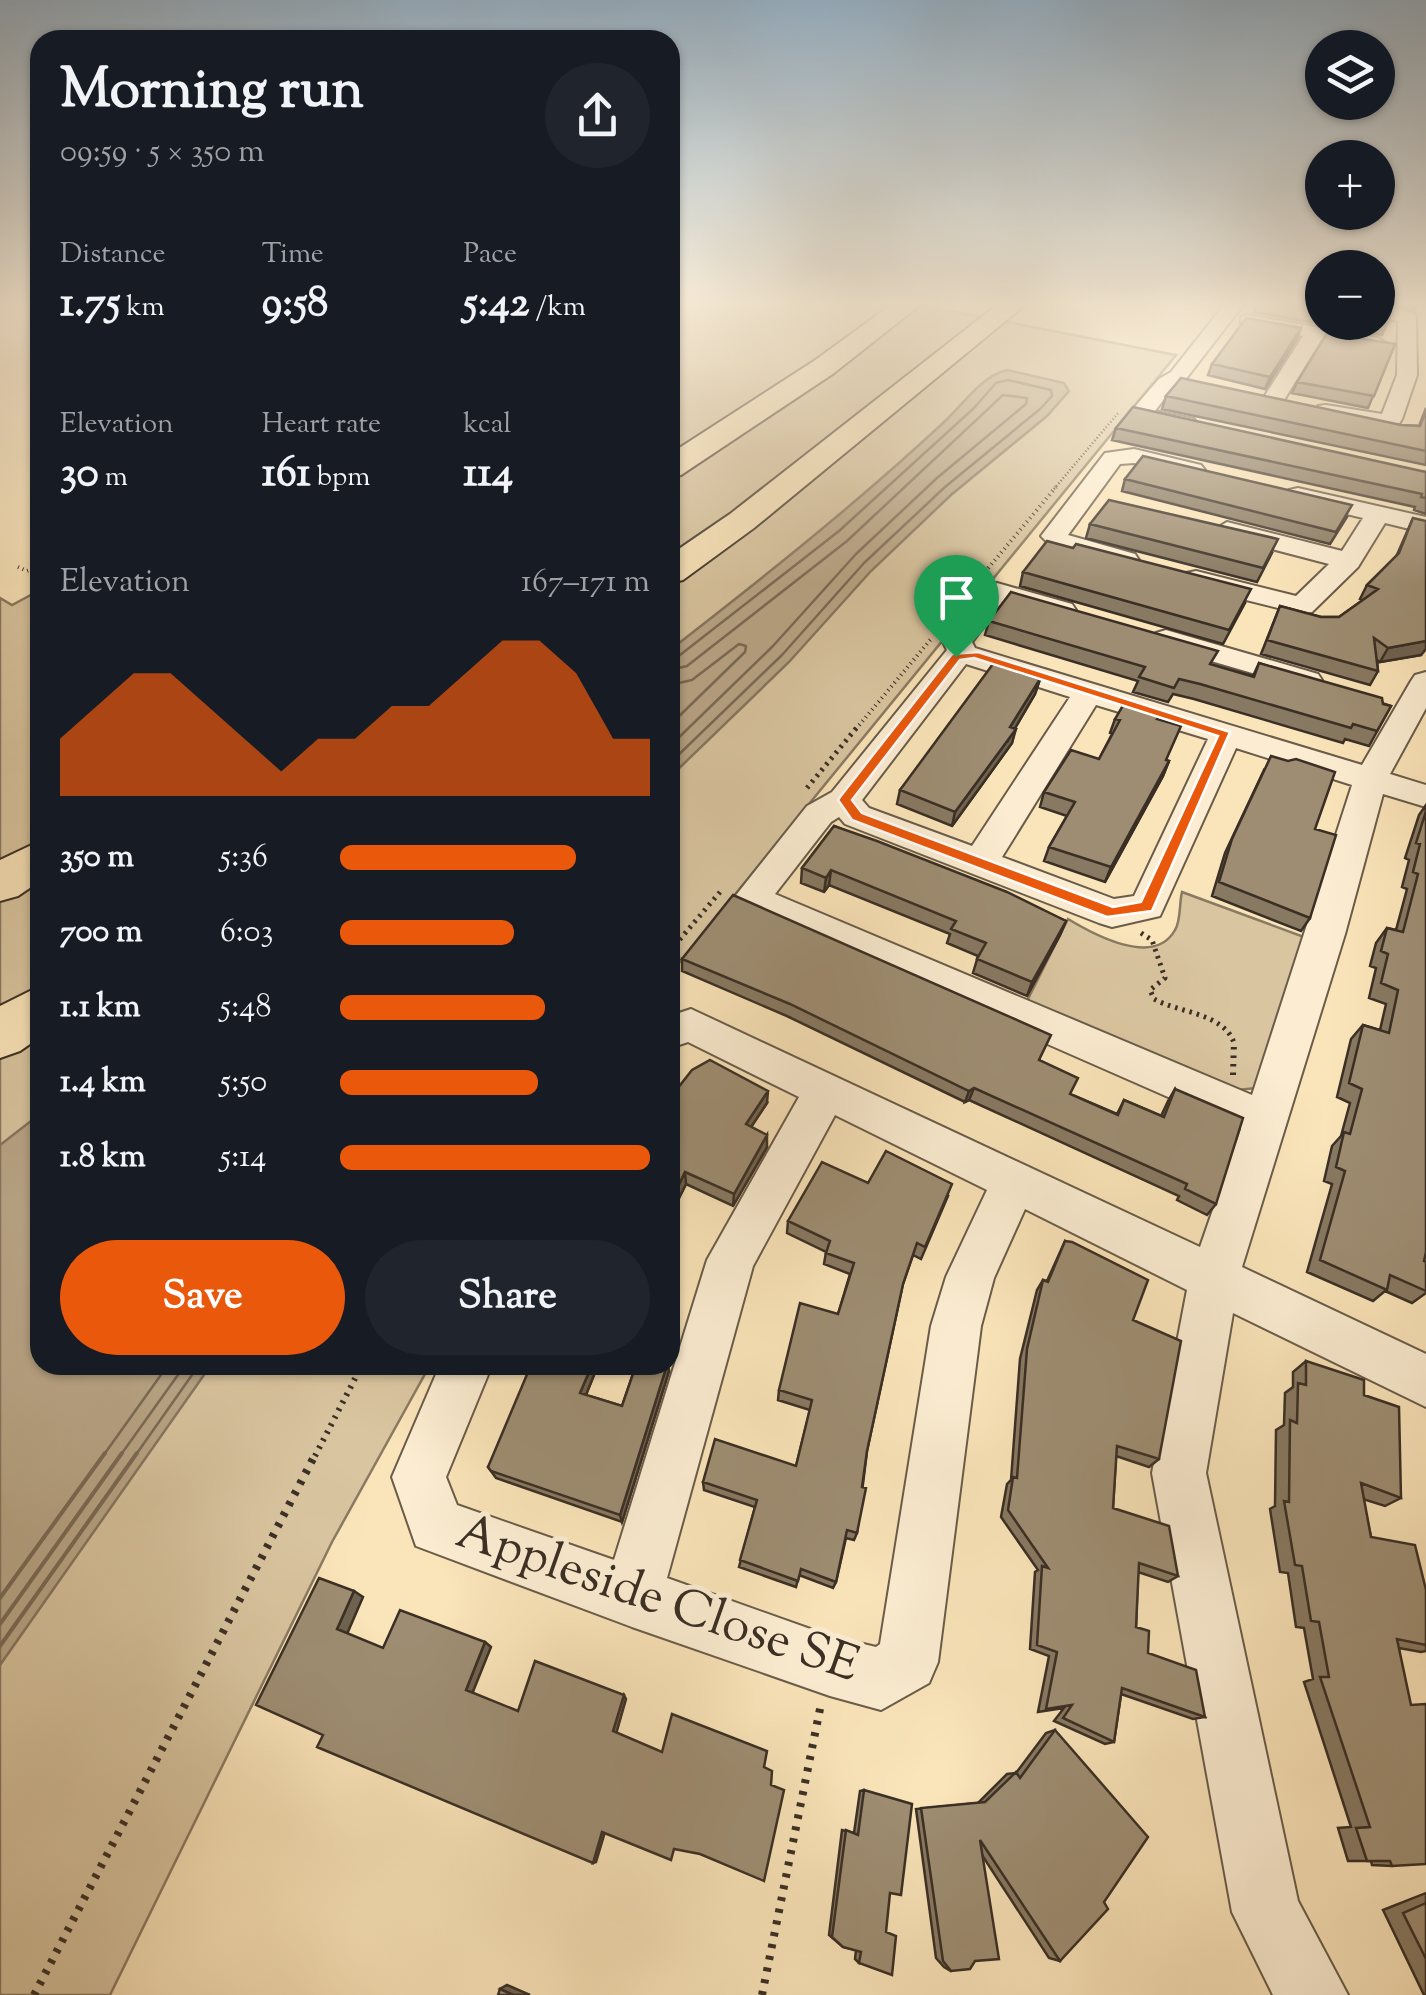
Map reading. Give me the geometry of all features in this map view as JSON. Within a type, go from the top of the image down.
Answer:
[{"type":"highway","points":[[680,461],[777,398]]},
{"type":"highway","points":[[680,565],[742,521],[896,398]]},
{"type":"highway","points":[[0,883],[30,864]]},
{"type":"highway","points":[[0,1035],[30,1015]]},
{"type":"street","points":[[1154,398],[1141,414],[1217,431]]},
{"type":"street","points":[[1284,398],[1282,402],[1377,421],[1391,419],[1404,398]]},
{"type":"street","points":[[1208,474],[1134,456],[1113,458],[1096,497],[1054,536],[1062,543],[1302,606],[1349,561],[1377,514]]},
{"type":"street","points":[[1283,491],[1426,525]]},
{"type":"street","points":[[1199,523],[1349,561]]},
{"type":"street","points":[[964,654],[957,642],[997,591],[1091,618]]},
{"type":"street","points":[[1147,634],[1334,688]]},
{"type":"street","points":[[1246,1111],[751,899],[819,814],[844,800],[956,657],[964,654],[1426,796]]},
{"type":"street","points":[[980,862],[1089,691]]},
{"type":"street","points":[[1312,1995],[1266,1912],[1179,1473],[1246,1111],[1326,934],[1371,778],[1402,696]]},
{"type":"street","points":[[844,800],[857,816],[1112,913],[1147,907],[1226,734]]},
{"type":"street","points":[[680,1029],[691,1025],[1426,1380]]},
{"type":"street","points":[[632,1598],[731,1260],[826,1090]]},
{"type":"street","name":"Appleside Close SE","points":[[462,1375],[419,1477],[436,1526],[632,1598],[830,1666],[881,1679],[908,1662],[956,1326],[970,1277],[1014,1182]]},
{"type":"path","points":[[18,567],[30,570]]},
{"type":"path","points":[[1112,913],[1152,940],[1165,978],[1150,990],[1154,998],[1181,1013],[1212,1017],[1234,1037],[1246,1111]]},
{"type":"path","points":[[34,1995],[357,1375]]},
{"type":"path","points":[[762,1995],[830,1666]]},
{"type":"shaded area","points":[[680,398],[1141,398],[680,962]]},
{"type":"shaded area","points":[[30,595],[30,1375],[424,1375],[332,1542],[110,1995],[0,1995],[0,598],[12,605]]},
{"type":"shaded area","points":[[1182,892],[1304,937],[1256,1088],[1237,1090],[1026,1003],[1068,919],[1107,939],[1139,947],[1153,946],[1165,941],[1175,930]]},
{"type":"water","points":[[968,398],[1063,398],[871,571],[789,662],[680,767],[680,642],[843,511]]},
{"type":"water","points":[[30,1122],[30,1375],[204,1375],[0,1665],[0,1145]]},
{"type":"building","points":[[1176,398],[1275,398],[1420,426],[1426,411],[1426,451]]},
{"type":"building","points":[[1133,407],[1426,472],[1426,498],[1422,494],[1116,428]]},
{"type":"building","points":[[1143,456],[1352,505],[1336,532],[1125,479]]},
{"type":"building","points":[[1109,500],[1278,539],[1263,568],[1090,524]]},
{"type":"building","points":[[1413,518],[1426,521],[1426,641],[1388,648],[1374,638],[1378,671],[1267,640],[1280,606],[1321,617],[1339,617],[1378,589],[1367,585],[1399,553]]},
{"type":"building","points":[[1047,541],[1073,548],[1076,544],[1251,589],[1229,630],[1023,572]]},
{"type":"building","points":[[1011,592],[1218,651],[1210,664],[1254,677],[1259,663],[1382,698],[1383,704],[1391,706],[1377,731],[1353,724],[1351,728],[1179,679],[1174,688],[1139,677],[1145,667],[989,621]]},
{"type":"building","points":[[993,664],[1040,679],[1010,727],[1016,729],[955,812],[900,790]]},
{"type":"building","points":[[1125,702],[1161,712],[1157,719],[1181,726],[1166,760],[1169,761],[1111,867],[1049,847],[1075,802],[1044,792],[1071,750],[1099,759]]},
{"type":"building","points":[[1271,756],[1296,759],[1335,772],[1315,829],[1336,835],[1310,918],[1219,882],[1232,839]]},
{"type":"building","points":[[1426,811],[1426,1291],[1390,1275],[1387,1290],[1320,1260],[1345,1171],[1336,1167],[1344,1132],[1350,1134],[1362,1089],[1349,1083],[1363,1025],[1389,1033],[1398,990],[1381,983],[1388,954],[1381,951],[1387,928],[1403,932],[1418,874],[1413,872],[1420,844],[1416,843]]},
{"type":"building","points":[[834,826],[1007,892],[1066,921],[1032,982],[977,959],[986,943],[951,929],[956,921],[831,870],[826,878],[802,868]]},
{"type":"building","points":[[733,895],[1051,1035],[1039,1060],[1078,1078],[1070,1094],[1118,1115],[1124,1100],[1164,1117],[1175,1089],[1243,1118],[1216,1204],[1185,1189],[1187,1184],[974,1088],[969,1091],[790,1004],[682,959]]},
{"type":"building","points":[[710,1060],[768,1091],[746,1124],[767,1135],[734,1194],[685,1172],[680,1182],[680,1085],[692,1070]]},
{"type":"building","points":[[886,1151],[952,1184],[925,1247],[917,1243],[903,1284],[867,1451],[862,1487],[866,1488],[857,1533],[847,1530],[836,1582],[801,1569],[798,1581],[740,1560],[757,1500],[703,1482],[715,1439],[796,1466],[812,1400],[779,1390],[800,1303],[838,1314],[854,1263],[826,1253],[830,1241],[788,1221],[822,1162],[868,1183]]},
{"type":"building","points":[[1065,1241],[1148,1280],[1133,1320],[1181,1341],[1159,1459],[1117,1446],[1113,1508],[1169,1526],[1178,1576],[1139,1563],[1136,1627],[1149,1631],[1148,1653],[1196,1670],[1205,1717],[1122,1688],[1114,1742],[1063,1718],[1072,1705],[1046,1709],[1057,1652],[1037,1645],[1042,1566],[1048,1568],[1008,1510],[1013,1477],[1017,1478],[1027,1349],[1043,1280],[1048,1282]]},
{"type":"building","points":[[1306,1361],[1364,1380],[1364,1395],[1399,1407],[1401,1498],[1361,1483],[1371,1537],[1415,1545],[1426,1590],[1426,1645],[1397,1639],[1411,1705],[1426,1704],[1426,1864],[1392,1866],[1390,1861],[1367,1861],[1356,1828],[1370,1827],[1320,1677],[1329,1677],[1319,1622],[1311,1621],[1302,1566],[1295,1565],[1284,1501],[1289,1502],[1290,1420],[1297,1423],[1298,1383],[1306,1385]]},
{"type":"building","points":[[527,1375],[588,1375],[580,1393],[622,1406],[633,1375],[664,1375],[620,1515],[488,1467]]},
{"type":"building","points":[[319,1578],[354,1591],[337,1629],[383,1648],[400,1610],[485,1642],[466,1690],[518,1711],[535,1661],[624,1695],[613,1731],[662,1752],[672,1714],[767,1751],[764,1767],[772,1771],[771,1785],[784,1790],[764,1881],[700,1854],[674,1849],[671,1860],[602,1832],[593,1863],[317,1747],[323,1735],[256,1705]]},
{"type":"building","points":[[1055,1730],[1148,1837],[1104,1902],[1108,1909],[1060,1961],[980,1840],[999,1959],[975,1961],[970,1969],[951,1971],[943,1961],[921,1808],[985,1802],[1016,1772],[1020,1778]]},
{"type":"building","points":[[864,1790],[912,1804],[901,1895],[890,1893],[886,1932],[896,1936],[892,1975],[859,1963],[861,1952],[843,1947],[832,1937],[846,1830],[858,1835]]},
{"type":"building","points":[[1426,1903],[1426,1959],[1403,1913]]},
{"type":"route","points":[[974,654],[1226,734],[1147,907],[1112,913],[857,816],[844,800],[956,657],[974,654]]}]
